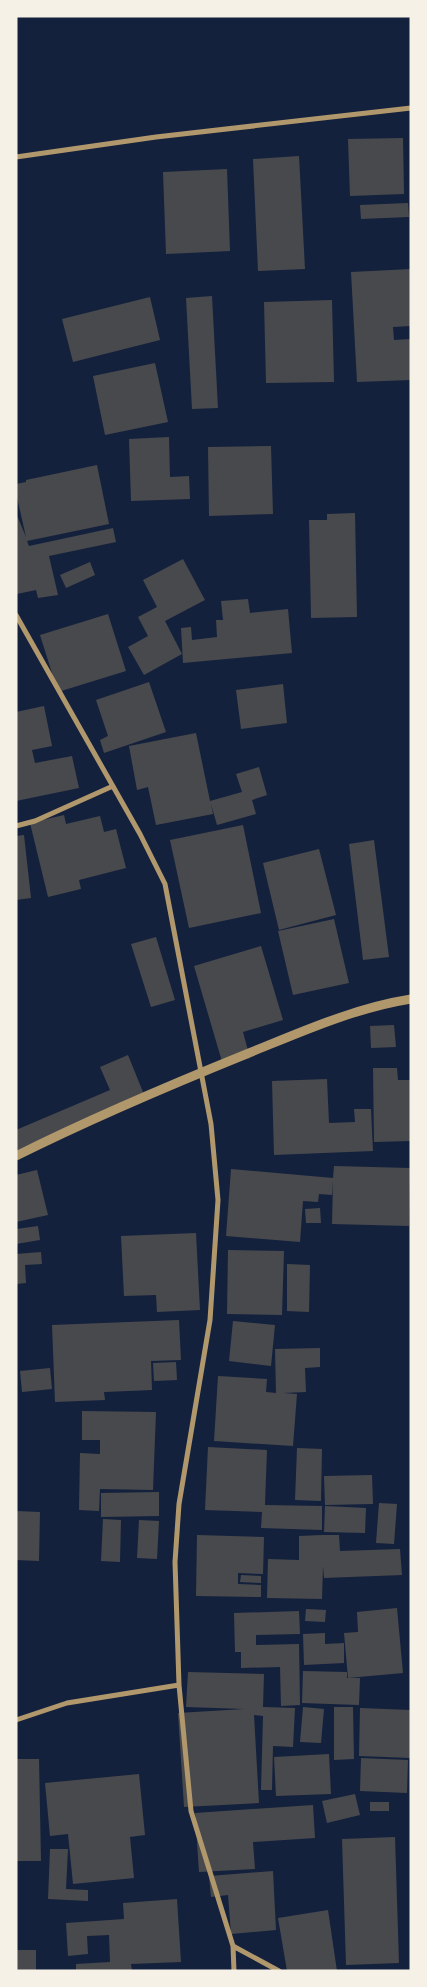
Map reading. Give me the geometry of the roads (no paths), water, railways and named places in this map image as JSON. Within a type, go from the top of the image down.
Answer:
[{"type":"street","points":[[16,157],[156,137],[411,108]]},
{"type":"street","points":[[16,615],[140,834],[165,884],[211,1124],[218,1200],[210,1320],[179,1504],[175,1562],[179,1685],[191,1811],[232,1946],[234,1971]]},
{"type":"street","points":[[16,826],[34,822],[113,786]]},
{"type":"street","points":[[16,1156],[75,1127],[202,1072],[334,1019],[411,999]]},
{"type":"street","points":[[16,1720],[67,1703],[179,1685]]},
{"type":"street","points":[[232,1946],[279,1971]]}]
